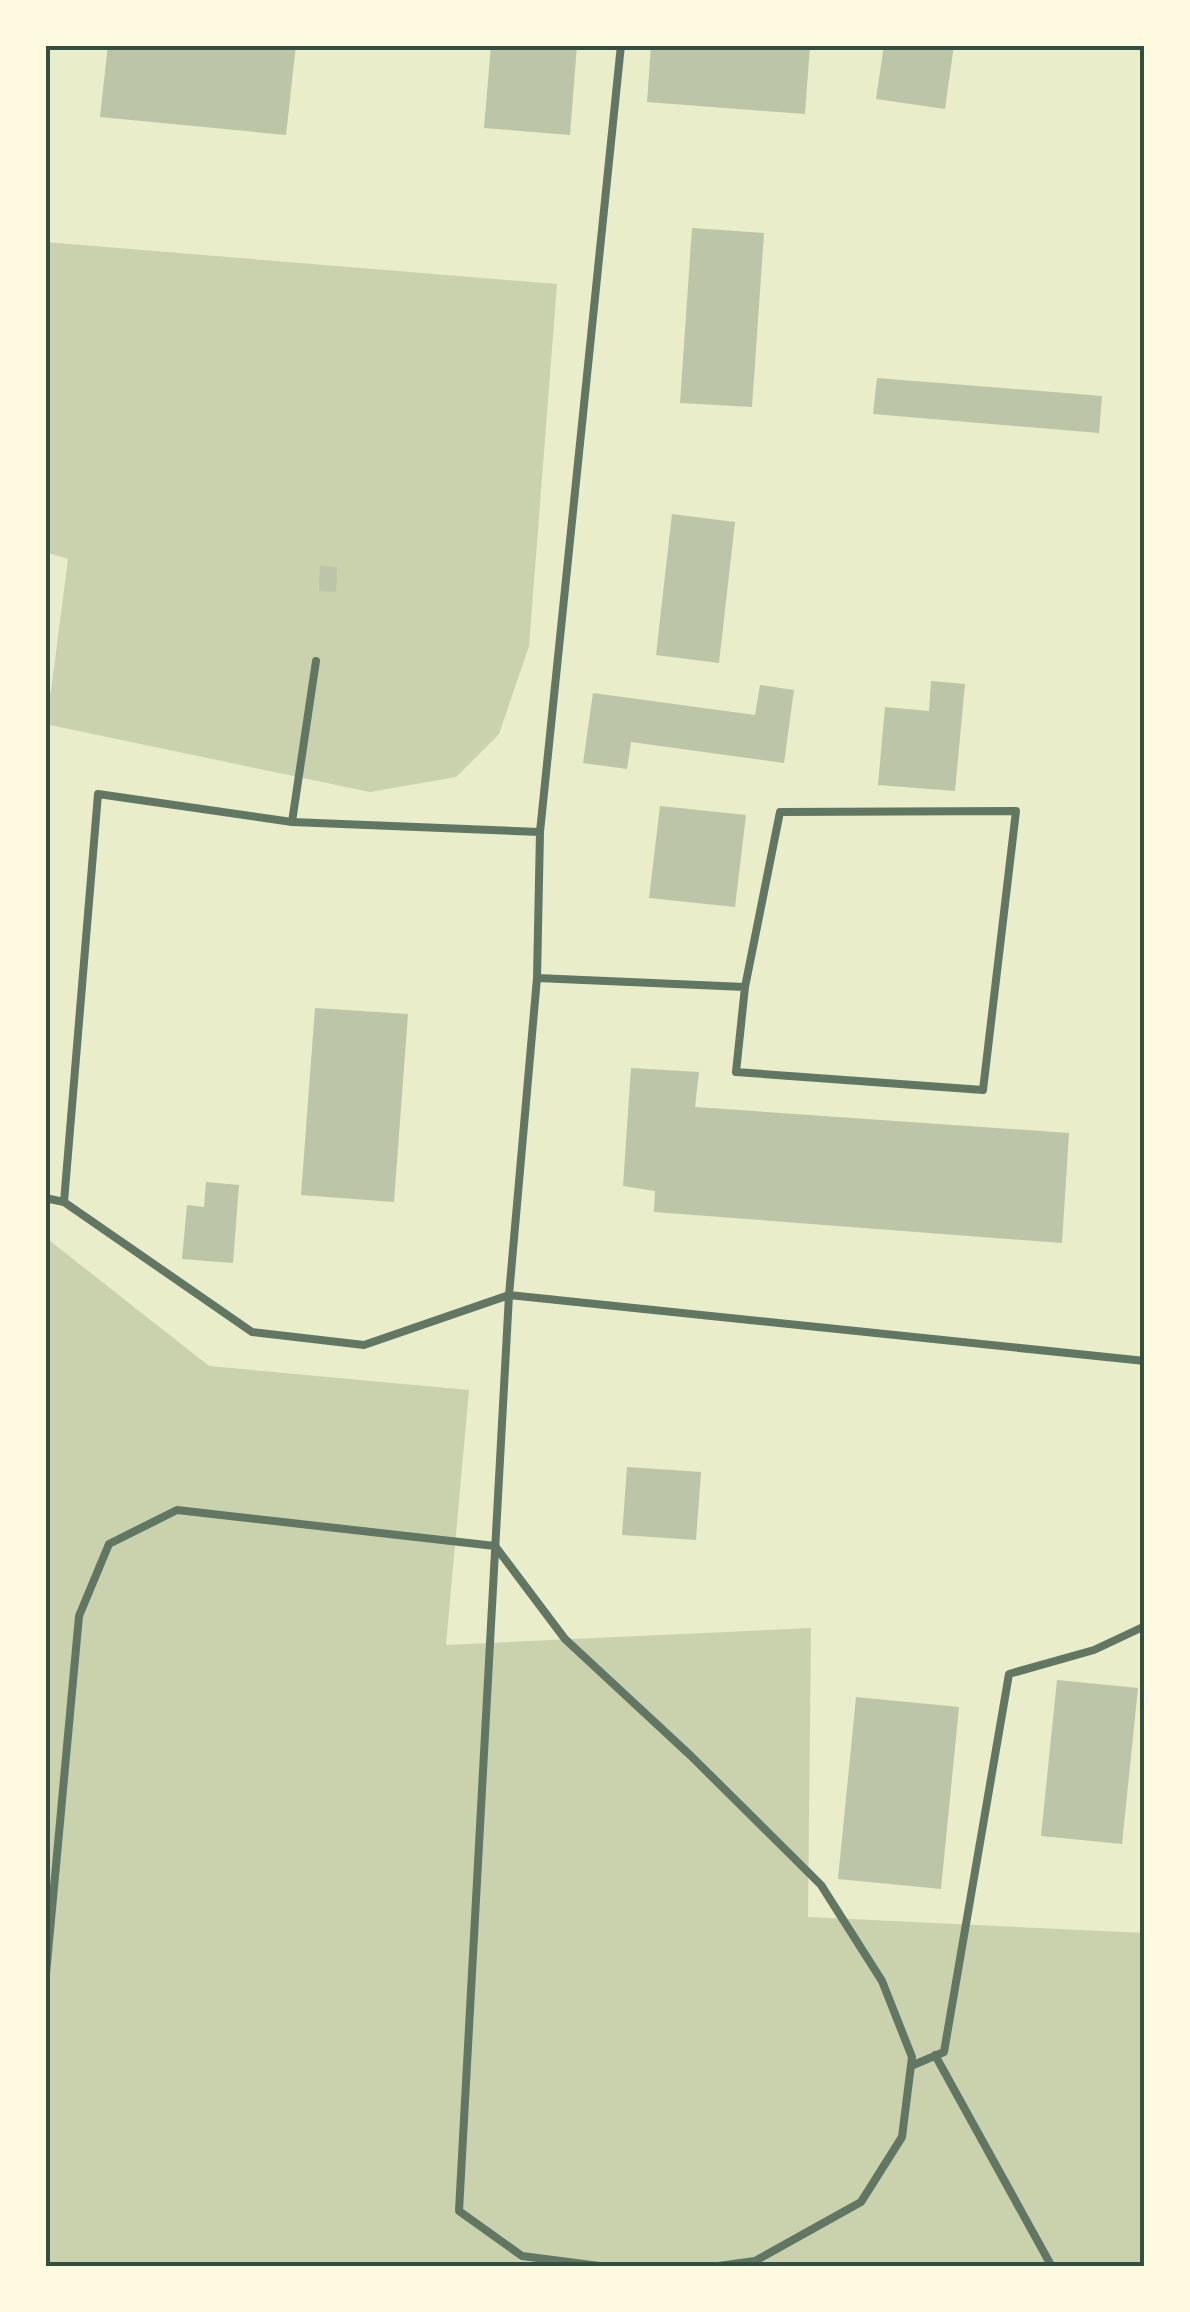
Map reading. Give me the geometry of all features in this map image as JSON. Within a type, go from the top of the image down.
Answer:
[{"type":"lane","points":[[607,2267],[522,2256],[458,2211],[509,1295],[537,978],[540,832],[621,45]]},
{"type":"lane","points":[[292,822],[316,662]]},
{"type":"lane","points":[[64,1202],[98,794],[292,822],[540,832]]},
{"type":"lane","points":[[1016,811],[983,1090],[736,1072],[745,988],[780,812],[1016,811]]},
{"type":"lane","points":[[537,978],[745,988]]},
{"type":"lane","points":[[45,1198],[64,1202],[252,1332],[364,1346],[509,1295],[1145,1360]]},
{"type":"lane","points":[[45,1985],[80,1616],[110,1544],[177,1510],[495,1546],[565,1639],[821,1884],[882,1981],[912,2057],[902,2137],[862,2202],[754,2261],[711,2267]]},
{"type":"lane","points":[[911,2066],[944,2052],[1009,1674],[1094,1650],[1145,1626]]},
{"type":"lane","points":[[935,2055],[1052,2267]]},
{"type":"green space","points":[[45,242],[557,284],[529,646],[499,734],[456,777],[370,792],[45,724],[68,559],[45,552]]},
{"type":"green space","points":[[45,1237],[209,1366],[469,1390],[446,1645],[811,1628],[808,1917],[1145,1933],[1145,2267],[45,2267]]},
{"type":"building","points":[[108,45],[296,45],[286,135],[100,117]]},
{"type":"building","points":[[491,45],[577,45],[570,135],[484,128]]},
{"type":"building","points":[[651,45],[810,45],[805,114],[647,102]]},
{"type":"building","points":[[884,45],[954,45],[945,109],[876,99]]},
{"type":"building","points":[[692,228],[764,233],[752,407],[680,403]]},
{"type":"building","points":[[877,378],[1102,396],[1099,433],[873,414]]},
{"type":"building","points":[[672,514],[735,522],[719,663],[656,655]]},
{"type":"building","points":[[320,566],[337,567],[336,592],[319,591]]},
{"type":"building","points":[[931,681],[965,684],[955,791],[878,785],[885,707],[929,711]]},
{"type":"building","points":[[760,685],[794,690],[784,763],[631,742],[627,769],[583,763],[593,693],[755,715]]},
{"type":"building","points":[[660,806],[746,815],[735,907],[649,898]]},
{"type":"building","points":[[315,1008],[408,1014],[394,1202],[301,1195]]},
{"type":"building","points":[[631,1068],[699,1072],[695,1107],[1069,1133],[1062,1243],[654,1212],[655,1191],[623,1186]]},
{"type":"building","points":[[206,1182],[239,1185],[233,1263],[182,1259],[187,1205],[204,1207]]},
{"type":"building","points":[[627,1467],[701,1472],[696,1540],[622,1535]]},
{"type":"building","points":[[1057,1680],[1138,1688],[1122,1844],[1041,1836]]},
{"type":"building","points":[[856,1697],[959,1707],[941,1889],[838,1879]]}]
